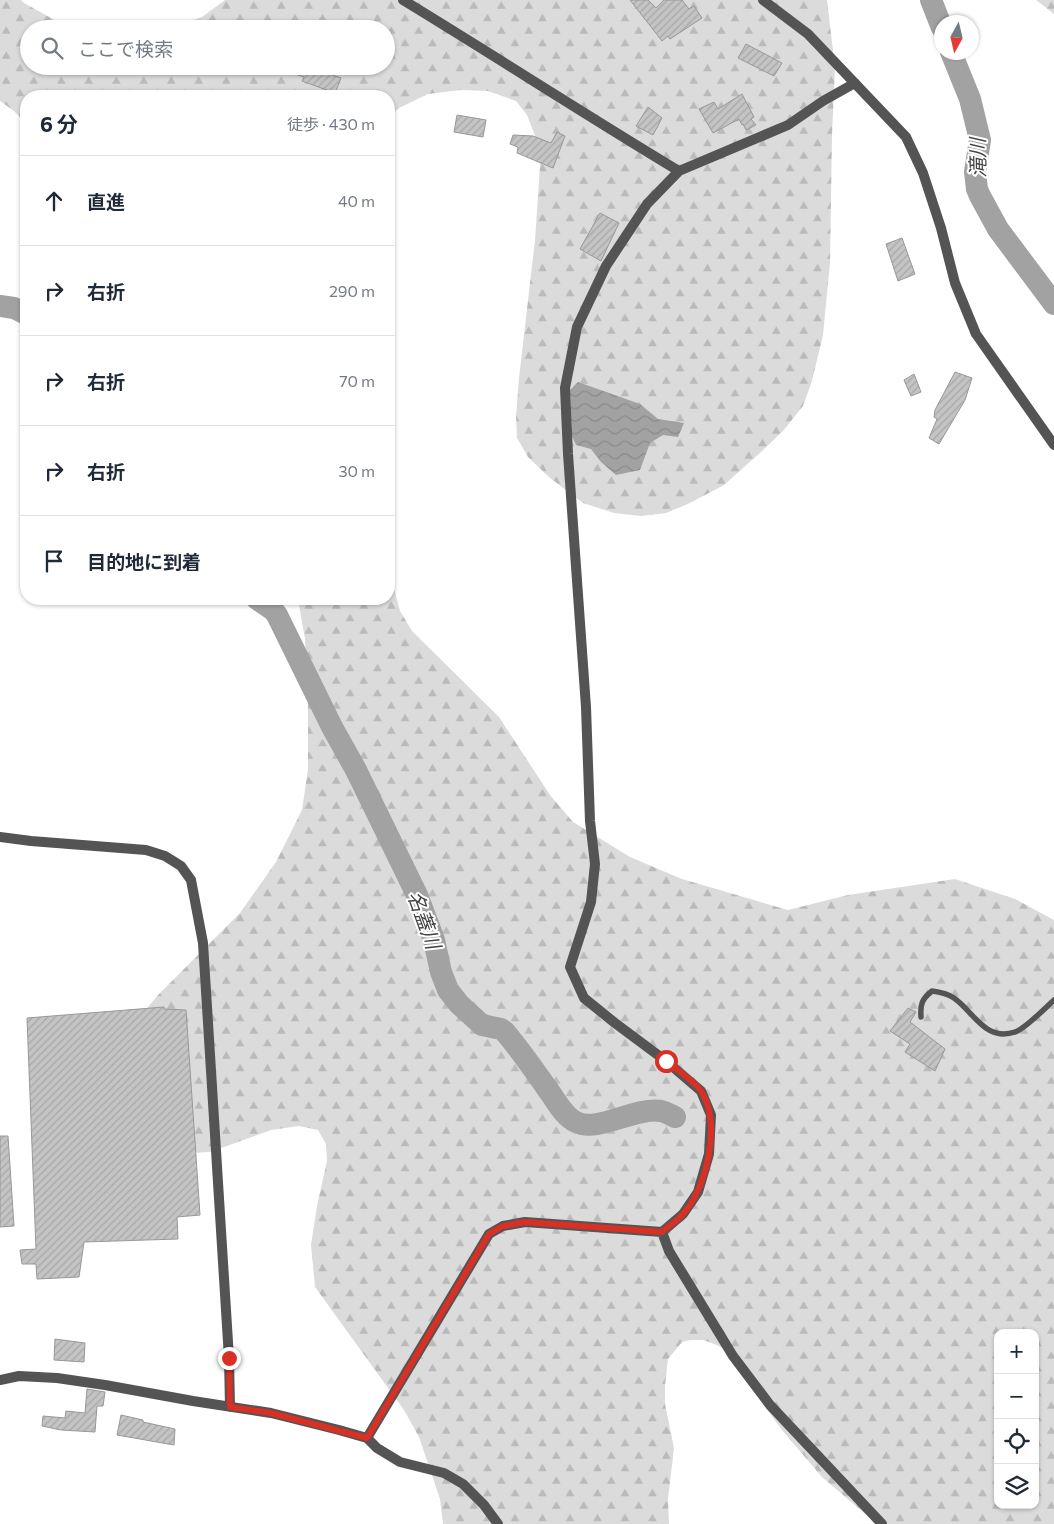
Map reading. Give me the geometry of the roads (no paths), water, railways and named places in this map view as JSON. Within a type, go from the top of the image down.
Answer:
[{"type":"street","points":[[403,0],[516,68],[592,118],[679,171]]},
{"type":"street","points":[[763,0],[808,34],[906,137],[924,173],[942,228],[955,283],[976,334],[1054,445]]},
{"type":"street","points":[[367,1438],[489,1234],[503,1226],[525,1222],[662,1232],[683,1214],[698,1192],[709,1154],[712,1115],[701,1090],[584,998],[570,967],[591,902],[595,864],[590,821],[586,707],[565,388],[577,327],[606,266],[647,204],[679,171],[788,125],[855,82]]},
{"type":"street","points":[[0,837],[146,850],[166,856],[181,866],[191,880],[203,943],[229,1358],[230,1407]]},
{"type":"street","points":[[662,1232],[669,1251],[733,1356],[770,1404],[882,1524]]},
{"type":"street","points":[[0,1380],[19,1376],[57,1378],[271,1413],[367,1438],[377,1448],[400,1462],[444,1473],[463,1484],[484,1505],[498,1524]]},
{"type":"lane","points":[[921,1017],[920,1004],[924,997],[932,991],[942,992],[955,998],[983,1027],[997,1034],[1016,1032],[1054,1000]]},
{"type":"water","points":[[578,382],[640,404],[658,419],[684,423],[678,437],[663,435],[650,443],[640,470],[616,475],[601,462],[591,449],[576,445],[572,436],[570,390]]},
{"type":"waterway","name":"滝川","points":[[931,0],[937,15]]},
{"type":"waterway","name":"滝川","points":[[954,60],[970,99],[980,140],[975,172],[977,189],[998,229],[1054,304]]},
{"type":"waterway","name":"名蓋川","points":[[0,306],[20,311]]},
{"type":"waterway","name":"名蓋川","points":[[266,605],[277,615],[417,895],[434,940],[441,972],[448,990],[459,1004],[482,1025],[501,1029],[505,1032],[562,1110],[576,1122],[585,1125],[595,1124],[650,1111],[663,1111],[675,1117]]}]
